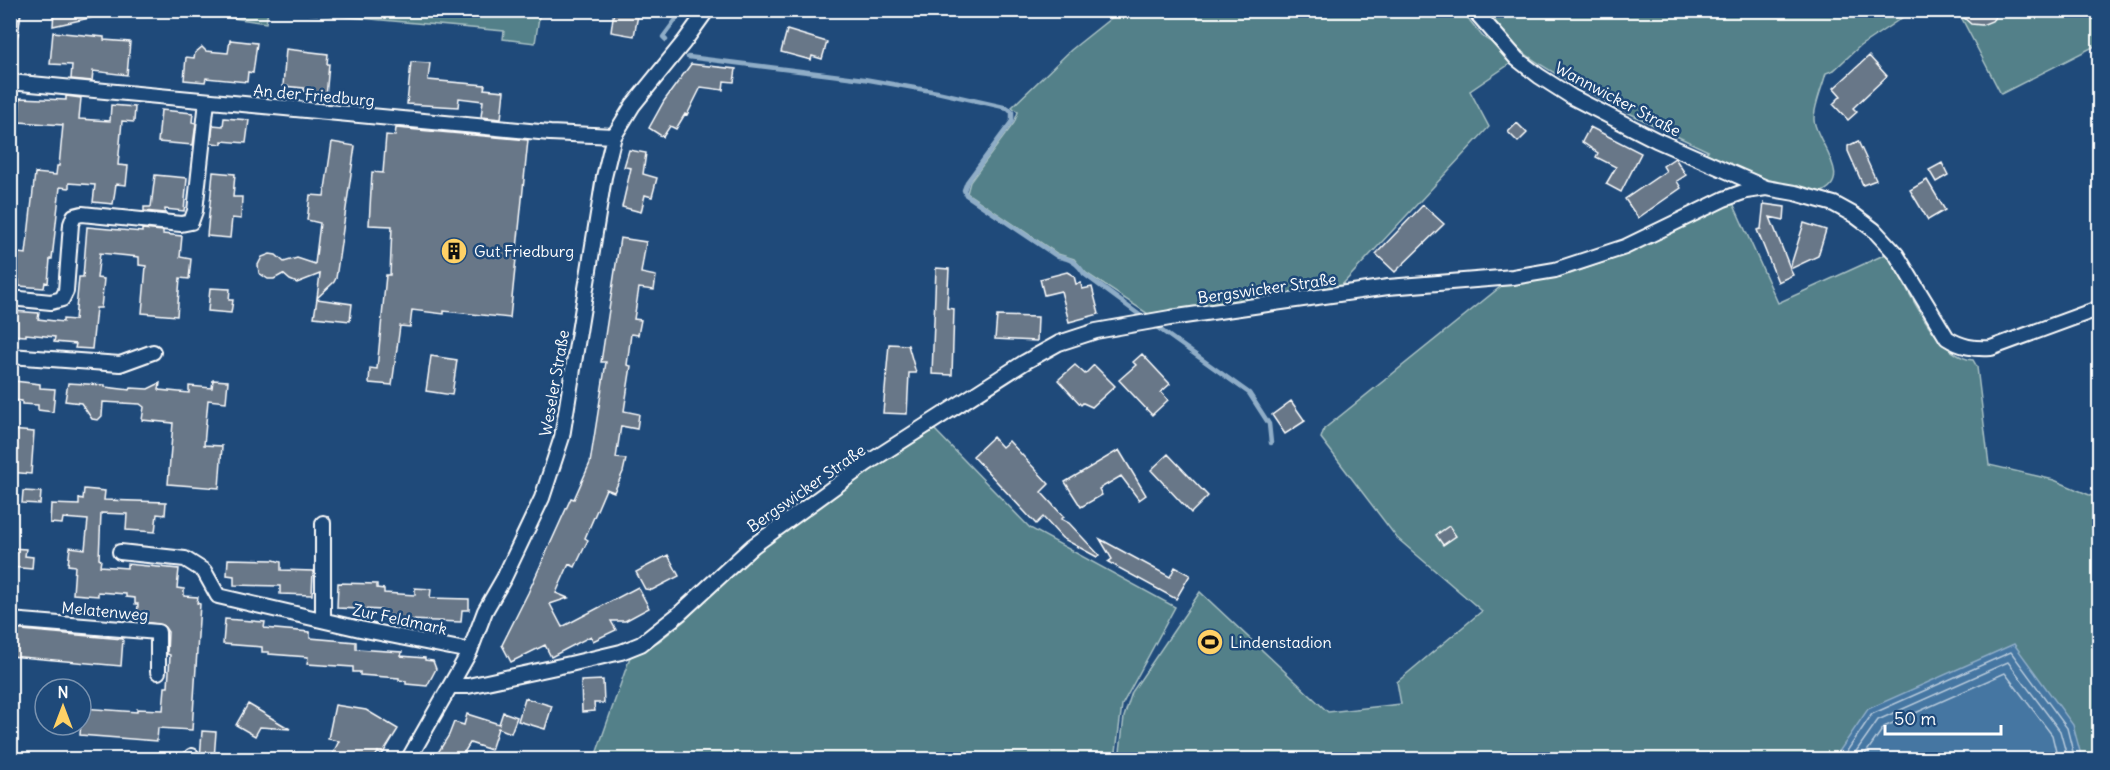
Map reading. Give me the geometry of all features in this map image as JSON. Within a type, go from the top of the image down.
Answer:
[{"type":"street","points":[[10,33],[13,10]]},
{"type":"street","name":"Weseler Straße","points":[[408,759],[470,651],[485,612],[542,498],[556,461],[562,437],[604,177],[614,136],[633,105],[707,10]]},
{"type":"street","name":"Wannwicker Straße","points":[[1474,10],[1517,59],[1572,97],[1656,140],[1766,188]]},
{"type":"street","name":"An der Friedburg","points":[[10,82],[550,134],[614,136]]},
{"type":"street","points":[[10,298],[51,302],[62,299],[66,291],[71,224],[74,216],[82,213],[181,224],[191,222],[195,211],[207,101]]},
{"type":"street","name":"Bergswicker Straße","points":[[450,686],[468,686],[570,664],[621,652],[641,644],[679,614],[753,546],[866,464],[1025,362],[1077,336],[1170,318],[1388,287],[1513,277],[1555,270],[1626,247],[1724,199],[1746,191],[1766,188],[1834,204],[1874,230],[1896,254],[1947,338],[1956,344],[1973,349],[1990,348],[2100,308]]},
{"type":"street","points":[[10,356],[120,364],[153,352]]},
{"type":"street","points":[[323,523],[323,619]]},
{"type":"street","name":"Zur Feldmark","points":[[120,552],[185,559],[204,571],[218,596],[470,651]]},
{"type":"street","name":"Melatenweg","points":[[10,620],[158,632],[158,672]]},
{"type":"green space","points":[[540,10],[535,43],[503,39],[504,31],[282,11]]},
{"type":"green space","points":[[1492,10],[1912,11],[1860,46],[1834,70],[1826,73],[1814,119],[1831,159],[1834,179],[1830,187],[1819,193],[1770,180],[1759,180],[1701,156],[1708,151],[1610,103],[1536,62],[1509,41],[1485,16]]},
{"type":"green space","points":[[186,11],[268,11],[266,23]]},
{"type":"green space","points":[[1120,11],[1462,11],[1483,37],[1517,59],[1470,91],[1489,127],[1340,287],[1148,314],[1086,273],[1074,259],[1058,254],[967,193],[970,182],[1014,123],[1018,112],[1012,107],[1071,50]]},
{"type":"green space","points":[[1958,11],[2099,11],[2099,44],[2001,94]]},
{"type":"green space","points":[[1733,203],[1778,303],[1886,254],[1935,334],[1947,347],[1960,356],[1973,360],[1977,367],[1989,465],[2054,480],[2099,499],[2099,759],[1119,760],[1124,717],[1132,692],[1200,592],[1328,712],[1401,704],[1397,682],[1482,611],[1397,538],[1321,438],[1324,429],[1504,284],[1570,274],[1616,258]]},
{"type":"green space","points":[[934,429],[1030,528],[1175,607],[1122,705],[1115,759],[594,760],[630,657],[659,641],[683,622],[749,557],[869,469]]},
{"type":"water","points":[[2014,644],[2073,725],[2082,759],[1834,759],[1868,709]]},
{"type":"building","points":[[54,10],[98,10],[99,16],[53,26]]},
{"type":"building","points":[[614,10],[639,10],[634,36],[611,32]]},
{"type":"building","points":[[1955,10],[2001,10],[1992,21],[1982,25],[1971,24]]},
{"type":"building","points":[[787,30],[827,42],[822,59],[812,56],[811,60],[781,52]]},
{"type":"building","points":[[53,32],[130,42],[127,75],[93,71],[92,81],[71,79],[72,65],[50,64]]},
{"type":"building","points":[[230,40],[257,43],[253,73],[248,72],[247,82],[206,78],[205,82],[184,80],[186,57],[194,58],[195,53],[202,47],[206,51],[228,53]]},
{"type":"building","points":[[286,49],[328,54],[326,97],[307,95],[308,92],[304,92],[304,88],[283,86]]},
{"type":"building","points":[[1869,56],[1887,76],[1853,108],[1857,112],[1848,120],[1833,104],[1841,96],[1834,88]]},
{"type":"building","points":[[411,62],[430,63],[428,80],[485,85],[484,89],[504,91],[501,119],[481,117],[483,101],[459,98],[458,107],[407,104]]},
{"type":"building","points":[[691,64],[736,69],[734,82],[724,81],[723,90],[701,87],[687,115],[685,114],[676,129],[670,126],[663,137],[649,128],[664,101]]},
{"type":"building","points":[[66,96],[81,98],[79,119],[110,121],[111,105],[135,107],[134,122],[122,121],[118,165],[128,166],[126,185],[116,184],[113,204],[93,202],[95,185],[69,183],[69,188],[60,187],[48,283],[45,282],[44,288],[19,286],[19,280],[16,280],[18,253],[26,254],[35,173],[56,175],[63,125],[19,122],[20,98],[66,100]]},
{"type":"building","points":[[161,110],[193,113],[192,122],[196,123],[193,145],[158,142]]},
{"type":"building","points":[[224,118],[249,120],[246,143],[222,141],[222,144],[211,143],[213,125],[223,126]]},
{"type":"building","points":[[1517,123],[1527,133],[1518,142],[1508,132]]},
{"type":"building","points":[[1590,127],[1641,153],[1621,192],[1606,184],[1616,167],[1596,157],[1598,153],[1582,142]]},
{"type":"building","name":"Gut Friedburg","points":[[396,128],[528,140],[510,318],[412,310],[410,327],[400,326],[392,385],[369,383],[370,368],[377,369],[386,275],[390,275],[392,226],[369,225],[372,172],[383,173],[386,135],[395,136]]},
{"type":"building","points":[[1858,141],[1876,180],[1863,185],[1848,151],[1848,146]]},
{"type":"building","points":[[332,142],[355,146],[336,278],[317,298],[320,274],[297,283],[283,274],[274,279],[268,279],[259,273],[258,265],[262,257],[270,254],[276,255],[284,262],[297,258],[315,264],[320,223],[307,220],[310,195],[324,196]]},
{"type":"building","points":[[629,150],[646,153],[643,174],[657,178],[652,197],[645,195],[641,212],[622,207],[631,168],[624,167]]},
{"type":"building","points":[[1675,158],[1686,175],[1677,181],[1681,188],[1638,218],[1625,199],[1666,171],[1663,166]]},
{"type":"building","points":[[1942,163],[1948,175],[1936,182],[1929,170]]},
{"type":"building","points":[[213,172],[235,174],[233,197],[242,197],[241,219],[232,218],[230,238],[207,236]]},
{"type":"building","points":[[155,175],[187,178],[184,211],[165,209],[165,213],[144,211],[144,207],[151,207]]},
{"type":"building","points":[[1927,180],[1945,210],[1928,220],[1910,190]]},
{"type":"building","points":[[1764,201],[1764,204],[1785,207],[1784,220],[1770,217],[1790,268],[1804,223],[1826,230],[1818,256],[1790,269],[1793,275],[1778,282],[1757,230],[1761,229]]},
{"type":"building","points":[[1423,205],[1444,224],[1395,272],[1376,254]]},
{"type":"building","points":[[87,227],[142,232],[142,229],[182,236],[180,257],[191,259],[189,279],[180,278],[177,316],[142,313],[146,266],[139,265],[139,257],[100,253],[97,278],[104,279],[101,308],[96,308],[92,349],[75,348],[76,344],[54,342],[55,337],[10,335],[13,311],[39,313],[38,319],[63,322],[63,319],[75,320],[79,277],[83,277]]},
{"type":"building","points":[[620,238],[646,242],[641,273],[656,276],[654,290],[639,288],[634,319],[641,320],[638,335],[631,334],[627,365],[631,366],[624,411],[639,414],[637,429],[621,426],[616,458],[626,459],[623,472],[614,492],[606,489],[585,538],[588,540],[575,567],[569,564],[556,593],[568,598],[550,604],[562,627],[638,587],[649,608],[625,621],[611,621],[616,630],[593,641],[591,636],[551,657],[545,645],[511,662],[502,645],[571,498],[574,499],[590,463],[606,362],[601,362]]},
{"type":"building","points":[[936,268],[949,269],[947,308],[954,309],[952,375],[932,374]]},
{"type":"building","points":[[1067,272],[1074,276],[1076,284],[1081,283],[1082,289],[1092,287],[1099,314],[1069,322],[1061,291],[1044,295],[1040,279]]},
{"type":"building","points":[[210,288],[230,289],[229,300],[233,300],[231,313],[208,311]]},
{"type":"building","points":[[317,299],[352,304],[350,321],[314,317]]},
{"type":"building","points":[[997,316],[1038,317],[1037,341],[995,339]]},
{"type":"building","points":[[889,344],[908,345],[916,373],[909,373],[907,414],[883,413]]},
{"type":"building","points":[[1142,354],[1170,384],[1161,392],[1168,400],[1152,415],[1119,380],[1136,365],[1133,362]]},
{"type":"building","points":[[431,356],[457,360],[452,395],[426,391]]},
{"type":"building","points":[[1075,365],[1085,374],[1094,365],[1115,386],[1092,407],[1083,403],[1081,405],[1058,380]]},
{"type":"building","points":[[213,380],[228,381],[226,402],[208,400],[204,445],[222,446],[219,488],[168,484],[173,423],[142,420],[144,407],[140,404],[103,402],[102,416],[98,420],[92,419],[81,403],[65,401],[68,383],[105,385],[105,387],[130,390],[131,388],[148,389],[160,383],[159,390],[189,393],[189,386],[212,388]]},
{"type":"building","points":[[14,381],[40,384],[40,388],[55,389],[53,412],[38,410],[38,405],[22,404],[22,401],[13,400]]},
{"type":"building","points":[[1291,401],[1305,421],[1285,434],[1272,415]]},
{"type":"building","points":[[10,430],[34,432],[31,474],[10,472]]},
{"type":"building","points":[[993,437],[1002,447],[1009,441],[1049,484],[1041,492],[1064,517],[1061,519],[1069,523],[1099,555],[1097,557],[1062,538],[1043,517],[1036,524],[973,456]]},
{"type":"building","points":[[1119,450],[1146,495],[1139,500],[1121,476],[1099,489],[1102,495],[1081,507],[1065,482]]},
{"type":"building","points":[[1168,454],[1208,496],[1191,513],[1151,470]]},
{"type":"building","points":[[84,489],[105,491],[104,500],[166,502],[165,515],[157,514],[155,532],[126,530],[127,514],[101,513],[99,559],[101,560],[100,566],[127,568],[127,564],[179,569],[177,588],[184,589],[184,596],[198,597],[197,603],[200,604],[192,730],[158,728],[157,741],[93,736],[93,709],[137,712],[137,709],[163,710],[165,687],[168,687],[170,655],[167,654],[168,632],[163,625],[137,621],[138,604],[135,604],[135,598],[126,597],[126,594],[98,592],[98,596],[73,594],[75,566],[68,565],[70,547],[85,549],[88,520],[63,518],[62,524],[50,523],[51,504],[79,505],[79,498],[83,499]]},
{"type":"building","points":[[23,491],[41,492],[40,504],[22,503]]},
{"type":"building","points":[[1449,526],[1456,536],[1443,545],[1436,535]]},
{"type":"building","points":[[1100,539],[1170,577],[1175,567],[1190,575],[1176,599],[1108,562],[1112,559]]},
{"type":"building","points":[[10,548],[26,549],[25,556],[33,557],[32,569],[10,567]]},
{"type":"building","points":[[668,555],[679,576],[652,590],[645,589],[636,572]]},
{"type":"building","points":[[228,559],[274,560],[281,562],[281,570],[313,571],[312,595],[280,594],[280,586],[234,585],[234,576],[227,575]]},
{"type":"building","points":[[338,583],[377,584],[377,588],[384,589],[384,593],[415,595],[415,588],[431,589],[430,598],[469,599],[469,610],[462,610],[461,622],[382,619],[383,610],[337,608]]},
{"type":"building","points":[[225,619],[265,622],[264,628],[310,632],[310,638],[356,642],[356,649],[402,652],[401,656],[433,661],[436,669],[427,686],[406,684],[406,681],[399,680],[399,678],[360,675],[360,672],[353,672],[353,667],[307,664],[308,657],[269,654],[269,652],[262,652],[262,647],[223,644]]},
{"type":"building","points":[[10,629],[123,639],[121,666],[10,656]]},
{"type":"building","points":[[603,680],[604,703],[594,703],[595,711],[582,712],[581,681]]},
{"type":"building","points":[[525,698],[552,706],[545,729],[518,721]]},
{"type":"building","points":[[248,704],[290,729],[260,727],[255,736],[236,725]]},
{"type":"building","points":[[335,705],[366,710],[398,729],[382,755],[378,752],[374,759],[330,759],[339,741],[328,739]]},
{"type":"building","points":[[503,712],[517,717],[511,733],[498,728],[491,750],[470,743],[460,759],[434,759],[454,722],[464,725],[467,714],[499,724]]},
{"type":"building","points":[[202,731],[216,732],[214,759],[200,759]]},
{"type":"waterway","points":[[666,40],[663,37],[683,10]]},
{"type":"waterway","points":[[688,57],[864,79],[1008,108],[1012,112],[1012,121],[967,182],[964,190],[966,195],[1058,257],[1073,262],[1084,274],[1141,316]]},
{"type":"waterway","points":[[1158,328],[1249,393],[1269,424],[1271,443]]},
{"type":"place","name":"Gut Friedburg","points":[[454,251]]},
{"type":"place","name":"Lindenstadion","points":[[1210,642]]}]
